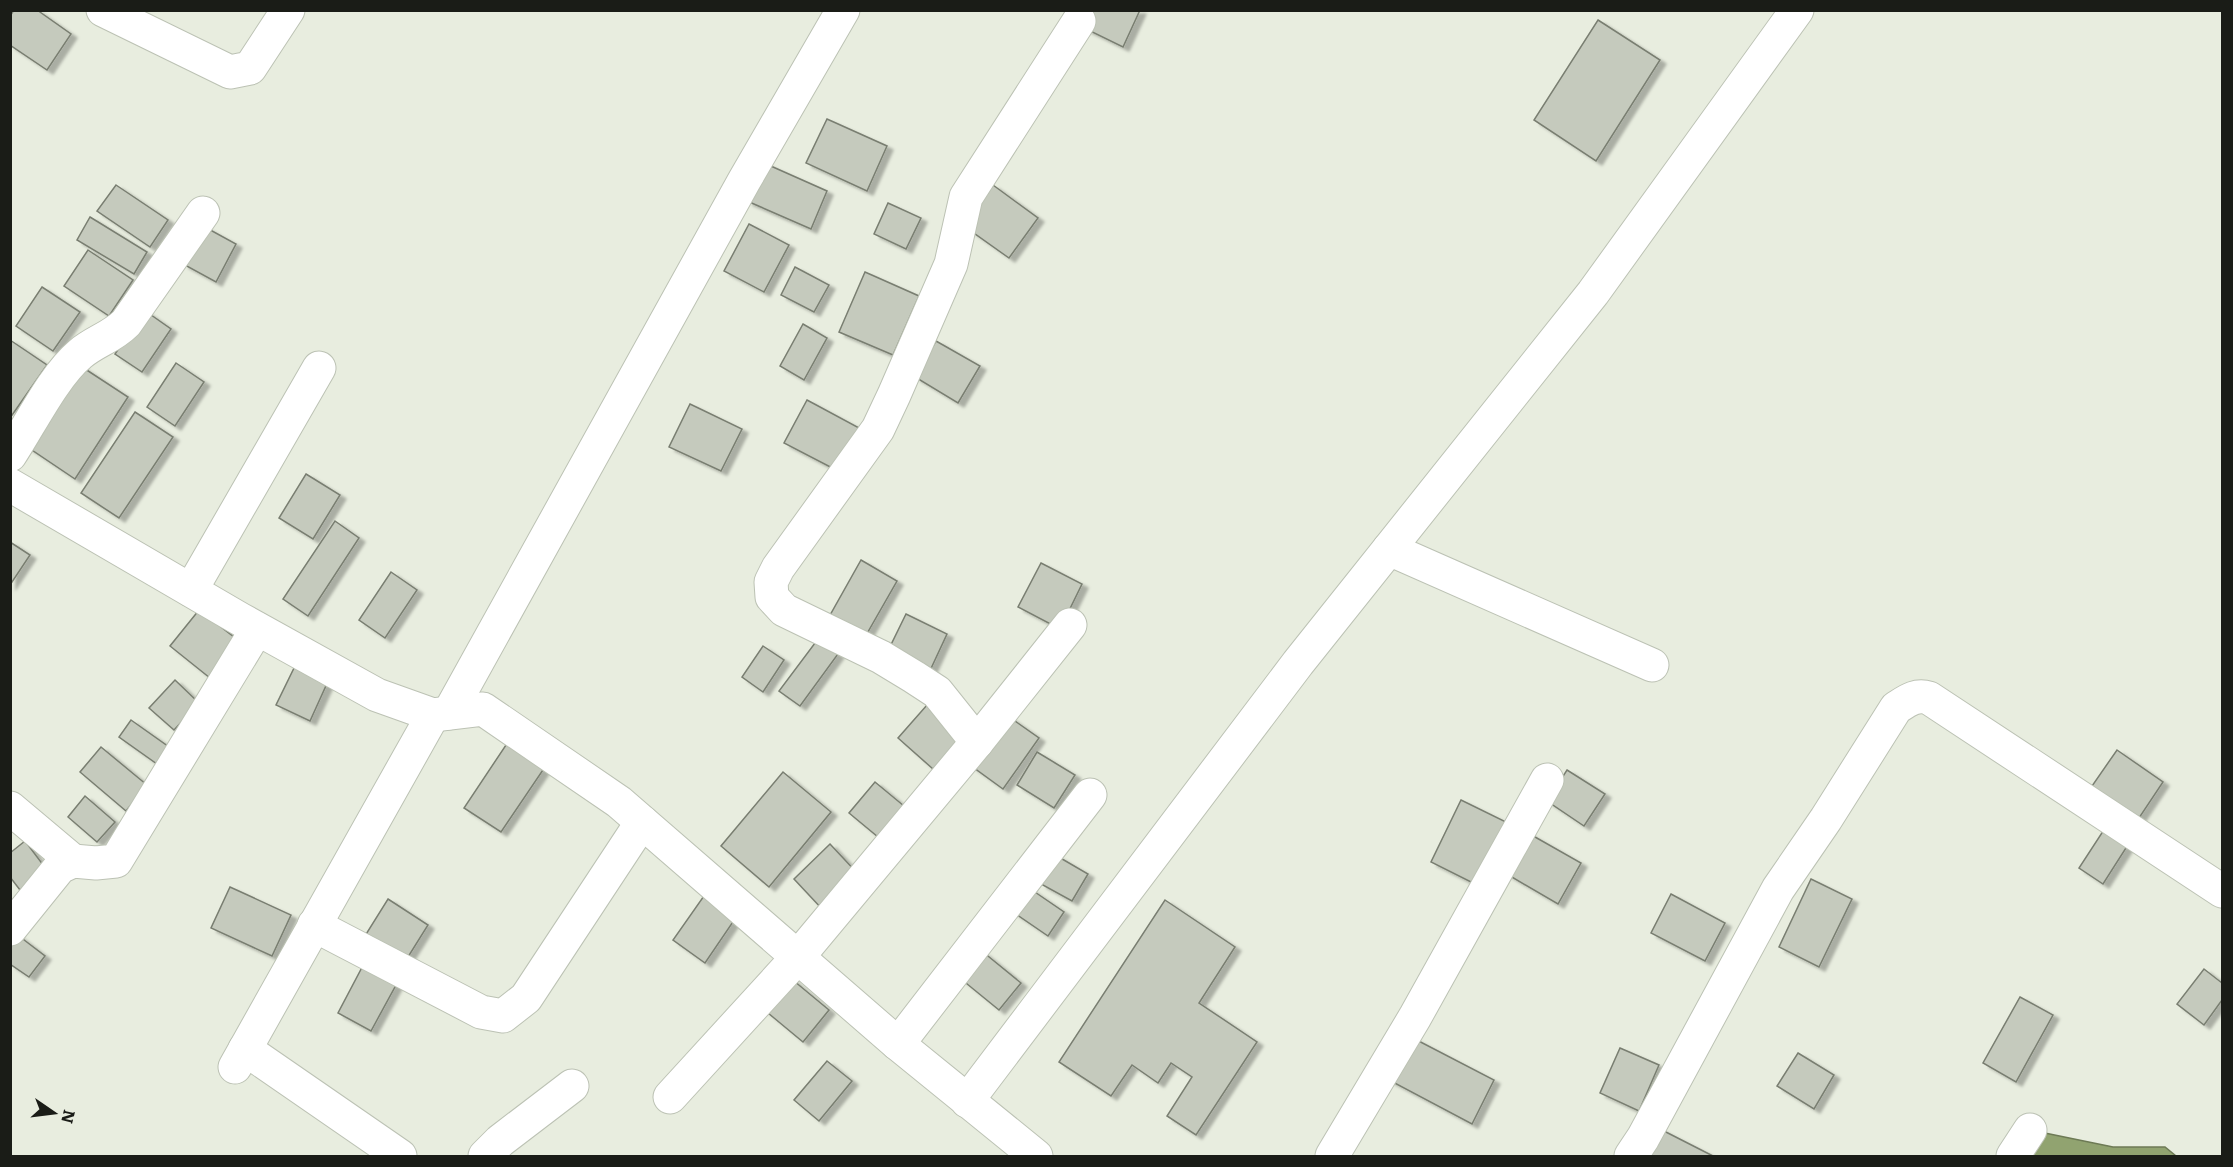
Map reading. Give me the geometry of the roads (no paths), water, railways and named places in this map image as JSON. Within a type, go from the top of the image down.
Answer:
[{"type":"street","points":[[103,10],[230,72],[250,68],[288,10]]},
{"type":"street","points":[[400,1156],[240,1058],[314,925],[441,714],[843,10]]},
{"type":"street","points":[[967,1101],[1298,663],[1593,293],[1797,10]]},
{"type":"street","points":[[977,742],[937,692],[881,657],[784,610],[772,597],[771,582],[778,568],[878,429],[951,264],[966,197],[1079,21]]},
{"type":"street","points":[[10,455],[63,371],[80,354],[99,341],[114,335],[126,323],[203,213]]},
{"type":"street","points":[[191,590],[319,368]]},
{"type":"street","points":[[10,484],[257,629],[377,695],[441,714],[483,709],[619,802],[898,1044],[1036,1156]]},
{"type":"street","points":[[1389,549],[1652,665]]},
{"type":"street","points":[[670,1097],[797,958],[977,742],[1070,625]]},
{"type":"street","points":[[10,929],[60,867],[74,861],[96,863],[116,861],[257,629]]},
{"type":"street","points":[[1631,1156],[1643,1138],[1778,889],[1826,819],[1896,708],[1910,699],[1920,696],[1929,698],[2223,891]]},
{"type":"street","points":[[1332,1156],[1415,1017],[1547,780]]},
{"type":"street","points":[[898,1044],[1090,795]]},
{"type":"street","points":[[10,808],[74,861]]},
{"type":"street","points":[[314,925],[480,1012],[503,1016],[526,998],[642,822]]},
{"type":"street","points":[[485,1156],[573,1086]]}]
